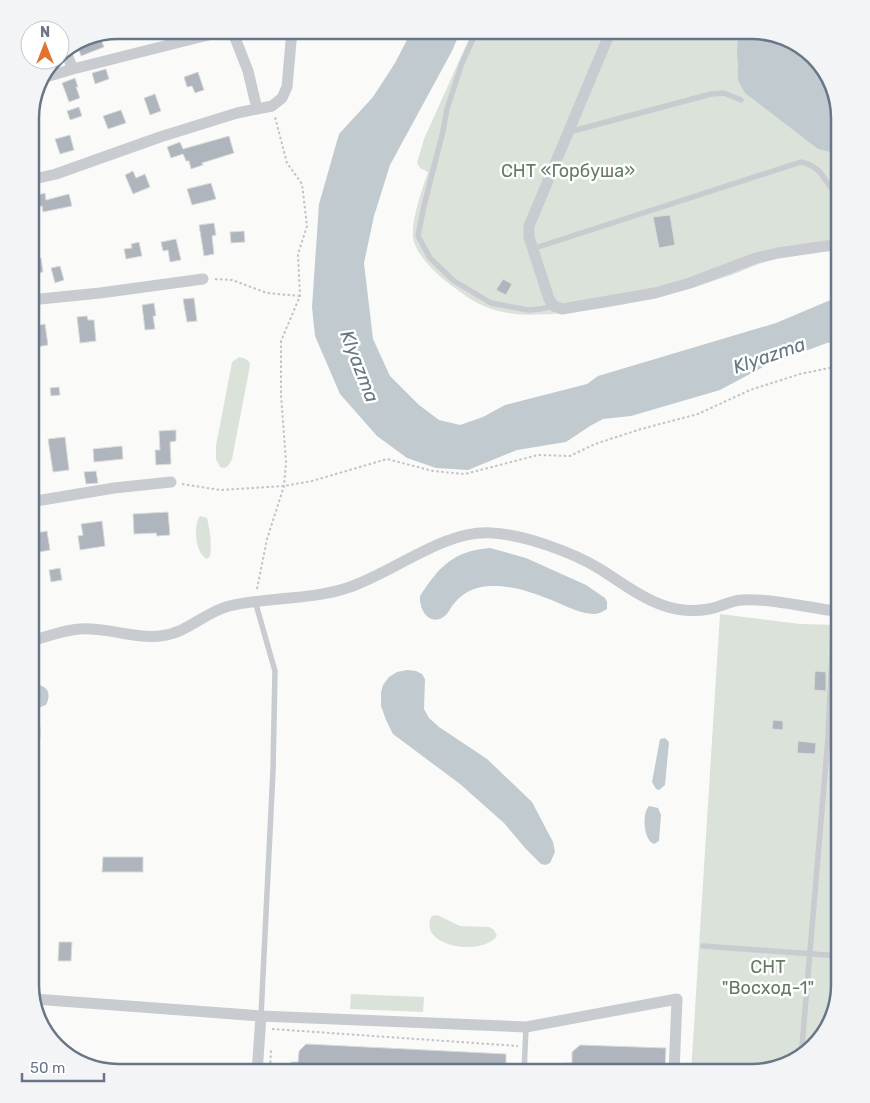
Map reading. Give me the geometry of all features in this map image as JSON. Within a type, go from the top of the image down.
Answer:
[{"type":"street","points":[[52,75],[192,39]]},
{"type":"street","points":[[235,39],[248,72],[257,109]]},
{"type":"street","points":[[39,178],[56,174],[160,137],[237,113],[272,106],[282,98],[286,88],[291,39]]},
{"type":"street","points":[[607,39],[529,226],[532,249],[549,299],[554,306],[562,309],[655,292],[690,283],[770,254],[831,245]]},
{"type":"street","points":[[70,62],[73,69]]},
{"type":"street","points":[[39,299],[100,294],[202,279]]},
{"type":"street","points":[[39,500],[114,488],[170,482]]},
{"type":"street","points":[[39,639],[79,628],[99,629],[145,637],[162,636],[187,628],[204,617],[227,607],[255,601],[347,588],[448,540],[477,532],[492,532],[513,536],[574,555],[661,605],[681,610],[708,609],[740,600],[759,600],[831,610]]},
{"type":"street","points":[[40,999],[273,1017],[526,1027],[676,999],[674,1064]]},
{"type":"street","points":[[258,1064],[261,1016]]},
{"type":"lane","points":[[473,39],[462,63],[447,109],[418,236],[430,258],[454,281],[491,303],[528,310],[554,306]]},
{"type":"lane","points":[[569,132],[711,94],[724,93],[742,100]]},
{"type":"lane","points":[[532,249],[801,162],[812,165],[831,186]]},
{"type":"lane","points":[[255,601],[275,671],[261,1016]]},
{"type":"lane","points":[[802,1047],[831,696]]},
{"type":"lane","points":[[703,946],[831,956]]},
{"type":"lane","points":[[524,1064],[526,1027]]},
{"type":"path","points":[[255,601],[267,539],[284,486],[286,462],[281,395],[281,341],[300,296],[298,254],[307,226],[302,184],[287,162],[272,106]]},
{"type":"path","points":[[202,279],[232,280],[267,293],[300,296]]},
{"type":"path","points":[[170,482],[220,490],[284,486],[312,482],[387,458],[434,471],[465,474],[538,455],[570,456],[595,444],[641,429],[698,414],[750,390],[800,374],[831,368]]},
{"type":"path","points":[[273,1017],[272,1030],[525,1046]]},
{"type":"path","points":[[270,1064],[271,1048]]},
{"type":"green space","name":"СНТ «Горбуша»","points":[[469,39],[738,39],[737,66],[831,152],[831,249],[762,263],[730,276],[681,291],[623,305],[584,311],[526,315],[498,311],[483,306],[442,278],[427,263],[415,244],[413,238],[414,222],[428,172],[420,168],[417,163],[424,139]]},
{"type":"green space","points":[[239,357],[246,359],[250,363],[249,371],[232,459],[228,466],[224,468],[220,467],[216,459],[216,446],[232,362]]},
{"type":"green space","points":[[200,516],[207,518],[209,527],[211,551],[207,559],[200,551],[196,539],[196,526]]},
{"type":"green space","name":"СНТ \"Восход-1\"","points":[[720,614],[800,624],[831,625],[831,995],[829,1006],[821,1025],[804,1045],[773,1062],[762,1064],[692,1064]]},
{"type":"green space","points":[[39,720],[40,725],[41,736],[39,744]]},
{"type":"green space","points":[[437,915],[460,926],[489,927],[494,930],[497,936],[489,943],[477,946],[452,945],[441,941],[433,934],[430,926],[432,916]]},
{"type":"green space","points":[[351,994],[424,997],[423,1012],[350,1009]]},
{"type":"water","name":"Klyazma","points":[[407,39],[457,39],[390,165],[374,216],[364,263],[373,339],[390,376],[419,405],[439,420],[460,425],[483,417],[505,405],[587,384],[598,376],[776,323],[831,300],[831,342],[765,366],[720,390],[631,416],[603,419],[566,442],[517,450],[468,470],[436,468],[407,458],[377,436],[340,394],[315,336],[312,307],[319,204],[339,134],[373,97],[395,63]]},
{"type":"water","points":[[738,39],[773,41],[792,49],[812,66],[823,83],[830,103],[831,152],[818,149],[745,93],[738,80]]},
{"type":"water","points":[[490,548],[526,558],[586,585],[605,598],[607,609],[597,614],[587,613],[526,591],[504,586],[490,586],[473,589],[464,594],[442,618],[437,620],[428,617],[421,605],[420,596],[441,569],[448,562],[466,553]]},
{"type":"water","points":[[407,670],[422,674],[425,679],[424,709],[429,718],[439,727],[487,759],[532,802],[553,842],[555,852],[550,863],[546,865],[541,864],[504,823],[460,784],[393,734],[381,706],[381,692],[383,685],[389,677],[397,672]]},
{"type":"water","points":[[39,685],[48,692],[46,705],[39,708]]},
{"type":"water","points":[[665,738],[669,742],[665,785],[659,790],[656,789],[652,782],[660,739]]},
{"type":"water","points":[[649,806],[658,808],[661,815],[659,841],[654,844],[650,842],[645,826],[645,814]]},
{"type":"building","points":[[101,41],[104,47],[81,56],[79,50]]},
{"type":"building","points":[[106,69],[109,79],[95,84],[92,73]]},
{"type":"building","points":[[198,72],[204,90],[195,93],[192,86],[187,87],[184,77]]},
{"type":"building","points":[[75,78],[80,98],[69,102],[62,83]]},
{"type":"building","points":[[155,94],[161,111],[150,115],[144,98]]},
{"type":"building","points":[[79,107],[82,116],[70,120],[67,111]]},
{"type":"building","points":[[121,110],[126,123],[108,129],[103,116]]},
{"type":"building","points":[[70,135],[74,150],[60,154],[55,139]]},
{"type":"building","points":[[229,136],[234,153],[202,163],[203,165],[191,169],[189,161],[186,161],[183,154],[171,158],[167,147],[180,142],[183,149]]},
{"type":"building","points":[[133,171],[136,178],[145,174],[150,187],[133,194],[125,175]]},
{"type":"building","points":[[211,183],[216,199],[192,205],[187,189]]},
{"type":"building","points":[[45,193],[46,200],[69,194],[72,206],[43,212],[42,206],[39,206],[39,195]]},
{"type":"building","points":[[670,215],[675,245],[659,248],[653,217]]},
{"type":"building","points":[[214,223],[216,235],[212,236],[214,254],[204,256],[199,225]]},
{"type":"building","points":[[244,231],[245,242],[231,243],[230,232]]},
{"type":"building","points":[[176,239],[181,260],[170,262],[168,250],[163,251],[161,242]]},
{"type":"building","points":[[139,242],[142,256],[126,259],[124,249],[132,248],[131,244]]},
{"type":"building","points":[[39,258],[41,258],[43,272],[39,273]]},
{"type":"building","points":[[60,266],[64,280],[55,283],[51,268]]},
{"type":"building","points":[[503,279],[512,284],[506,295],[496,290]]},
{"type":"building","points":[[194,298],[197,321],[187,322],[183,299]]},
{"type":"building","points":[[154,303],[155,329],[145,330],[142,305]]},
{"type":"building","points":[[87,316],[88,320],[94,320],[96,341],[80,343],[77,317]]},
{"type":"building","points":[[45,324],[48,345],[39,347],[39,325]]},
{"type":"building","points":[[59,387],[60,395],[51,396],[50,388]]},
{"type":"building","points":[[176,430],[176,441],[170,442],[171,464],[156,465],[155,450],[160,450],[159,431]]},
{"type":"building","points":[[65,437],[69,470],[53,472],[48,439]]},
{"type":"building","points":[[122,446],[123,459],[94,462],[93,449]]},
{"type":"building","points":[[96,471],[98,483],[86,484],[84,472]]},
{"type":"building","points":[[168,512],[170,535],[157,536],[156,533],[134,534],[133,514]]},
{"type":"building","points":[[102,521],[105,546],[80,550],[78,536],[83,535],[81,524]]},
{"type":"building","points":[[47,531],[50,550],[39,552],[39,532]]},
{"type":"building","points":[[60,568],[62,580],[51,582],[49,570]]},
{"type":"building","points":[[815,671],[826,672],[826,691],[814,690]]},
{"type":"building","points":[[773,720],[783,721],[783,730],[772,729]]},
{"type":"building","points":[[798,741],[816,743],[815,754],[797,753]]},
{"type":"building","points":[[103,857],[143,857],[143,872],[102,872]]},
{"type":"building","points":[[59,942],[72,942],[71,961],[58,961]]},
{"type":"building","points":[[306,1044],[506,1054],[506,1064],[291,1064],[291,1062],[298,1062],[299,1051]]},
{"type":"building","points":[[580,1045],[666,1048],[665,1064],[564,1064],[572,1063],[572,1052]]}]
